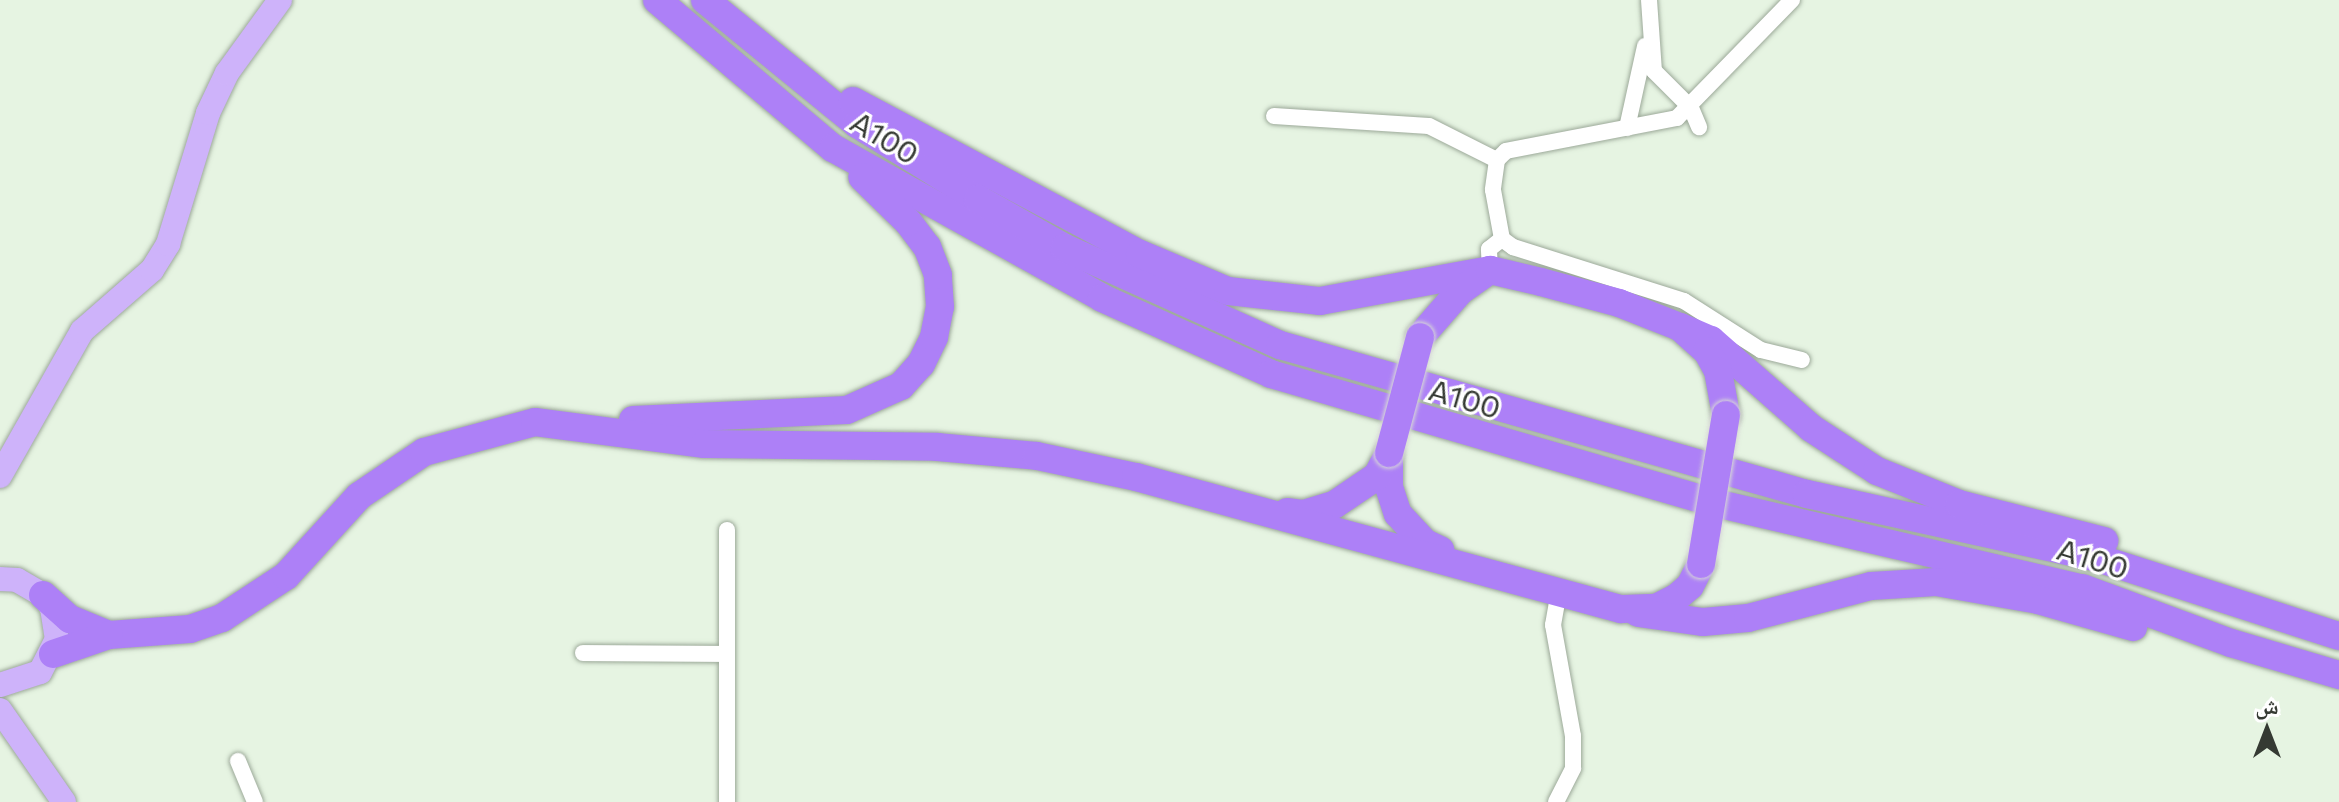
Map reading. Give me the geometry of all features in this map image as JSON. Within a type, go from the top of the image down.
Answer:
[{"type":"highway","name":"A100","points":[[657,0],[833,148],[1102,298],[1271,374],[1711,502],[2082,588],[2231,643],[2339,675]]},
{"type":"highway","name":"A100","points":[[706,0],[857,124],[978,199],[1065,248],[1280,345],[1807,494],[2094,557],[2253,611],[2339,636]]},
{"type":"highway","points":[[706,0],[842,94],[923,140],[1011,182],[1140,254],[1228,291],[1320,301],[1490,270],[1619,303],[1711,340],[1811,428],[1877,471],[1959,504],[2105,541],[2253,611]]},
{"type":"highway","points":[[46,663],[109,635],[190,629],[222,618],[286,576],[359,496],[424,452],[535,422],[799,414],[870,403],[901,386],[921,364],[934,337],[940,307],[938,275],[927,247],[908,222],[833,148]]},
{"type":"highway","points":[[1212,500],[1304,514],[1334,505],[1377,476],[1389,453],[1420,337],[1460,291],[1490,270]]},
{"type":"highway","points":[[1621,609],[1656,608],[1676,598],[1690,586],[1701,564],[1726,415],[1718,371],[1707,351],[1680,327]]},
{"type":"highway","points":[[535,422],[705,444],[937,447],[1037,456],[1097,467],[1212,500],[1485,569],[1621,609],[1703,622],[1748,618],[1871,586],[1936,582],[2101,615],[2258,665],[2339,675]]},
{"type":"highway","points":[[1389,453],[1389,487],[1410,530],[1425,543],[1485,569]]},
{"type":"highway","points":[[43,595],[70,619],[109,635]]},
{"type":"main road","points":[[0,476],[82,331],[152,270],[168,244],[208,113],[227,73],[280,0]]},
{"type":"main road","points":[[0,578],[17,580],[43,595],[57,623],[46,663],[23,692],[16,728]]},
{"type":"main road","points":[[0,685],[46,663]]},
{"type":"main road","points":[[0,710],[16,728],[64,802]]},
{"type":"street","points":[[1649,0],[1654,71],[1691,108],[1699,127]]},
{"type":"street","points":[[1792,0],[1730,60],[1691,108],[1677,118],[1506,151],[1497,160],[1493,190],[1502,239],[1513,247],[1684,301],[1761,350],[1802,360]]},
{"type":"street","points":[[1627,128],[1649,25]]},
{"type":"street","points":[[1274,116],[1429,126],[1497,160]]},
{"type":"street","points":[[1490,270],[1489,249],[1502,239]]},
{"type":"street","points":[[727,530],[727,802]]},
{"type":"street","points":[[1556,802],[1573,768],[1573,736],[1553,625],[1559,591]]},
{"type":"street","points":[[583,653],[727,654]]},
{"type":"street","points":[[238,761],[255,802]]}]
